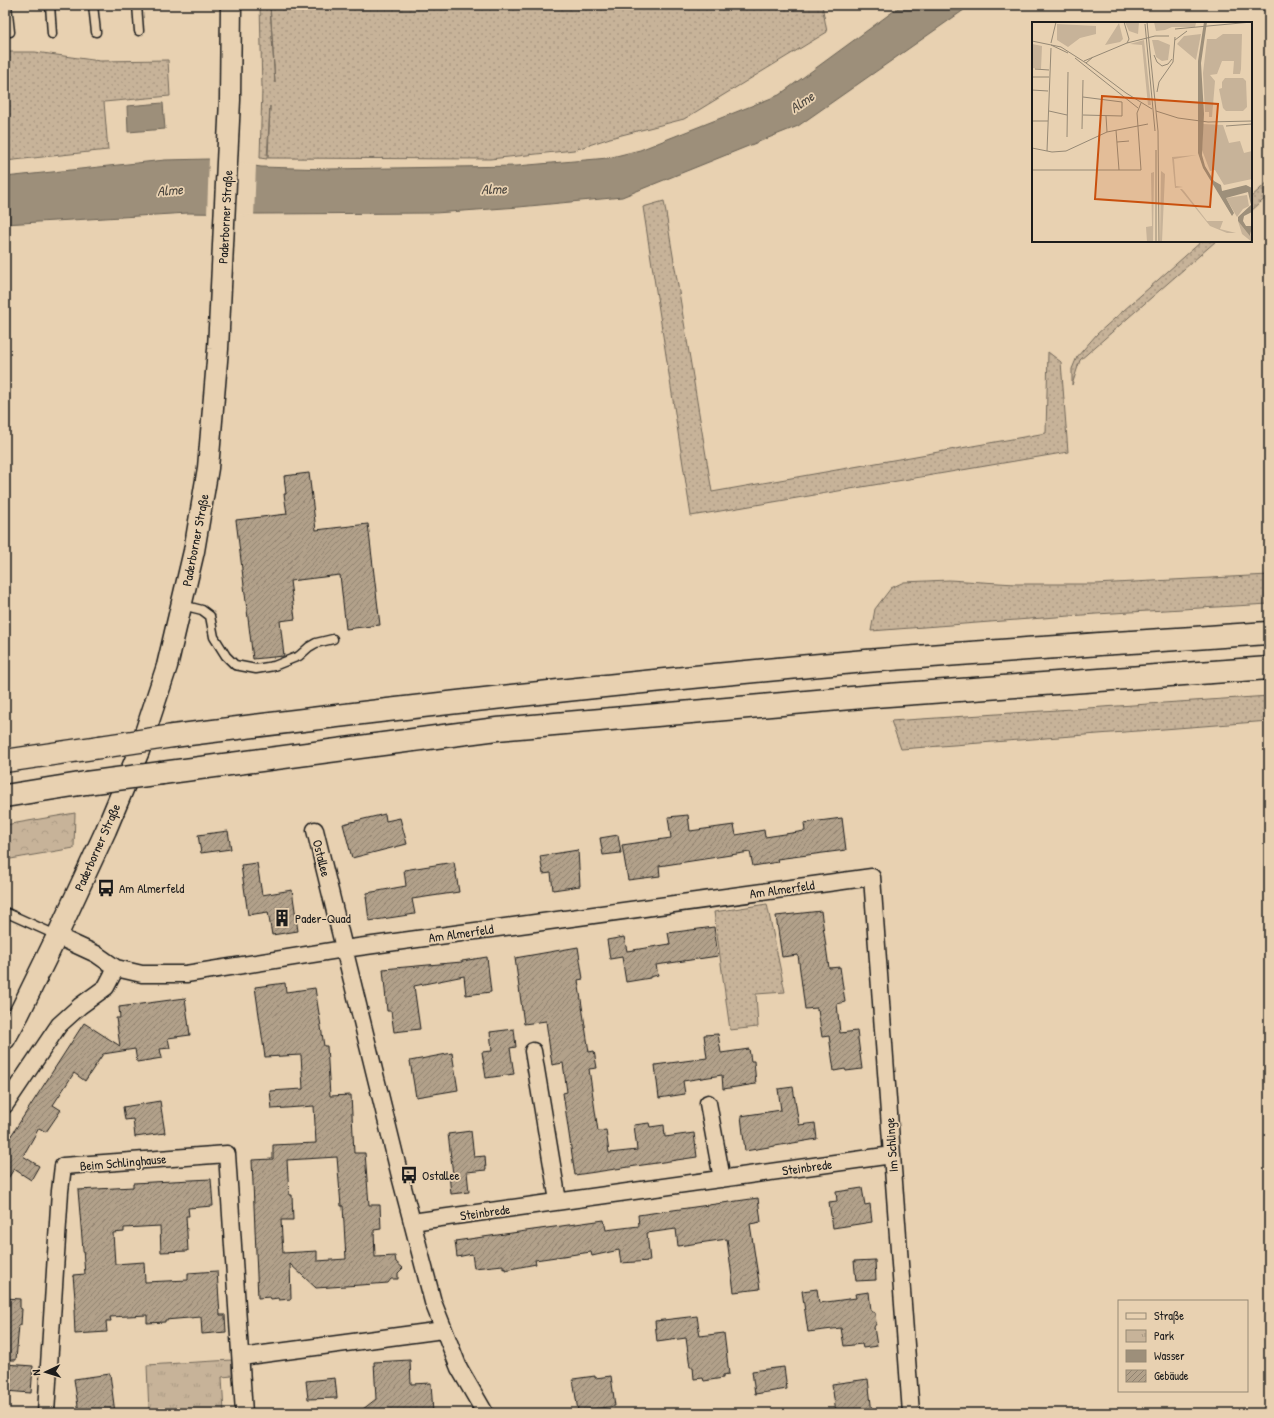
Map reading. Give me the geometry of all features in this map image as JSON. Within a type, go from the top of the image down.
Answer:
[{"type":"highway","points":[[5,761],[173,736],[394,708],[631,684],[870,661],[1269,633]]},
{"type":"highway","points":[[5,796],[162,772],[497,729],[874,696],[1269,668]]},
{"type":"highway","points":[[5,756],[32,757]]},
{"type":"street","name":"Paderborner Straße","points":[[5,1039],[19,1014],[57,936],[106,830],[139,751],[167,666],[194,551],[208,468],[218,350],[230,100],[231,5]]},
{"type":"street","name":"Ostallee","points":[[315,830],[433,1302],[459,1368],[484,1413]]},
{"type":"street","name":"Am Almerfeld","points":[[57,936],[96,954],[116,968],[142,974],[186,974],[344,949],[872,877]]},
{"type":"street","name":"Im Schlinge","points":[[872,877],[911,1413]]},
{"type":"street","points":[[5,1106],[59,1025],[80,1006],[106,987],[116,968]]},
{"type":"street","points":[[533,1052],[558,1201]]},
{"type":"street","points":[[708,1103],[722,1178]]},
{"type":"street","name":"Beim Schlinghause","points":[[46,1413],[63,1166],[227,1154],[244,1413]]},
{"type":"street","name":"Steinbrede","points":[[412,1222],[892,1155]]},
{"type":"street","points":[[241,1357],[443,1330]]},
{"type":"lane","points":[[7,5],[10,32]]},
{"type":"lane","points":[[50,5],[52,34]]},
{"type":"lane","points":[[93,5],[96,32]]},
{"type":"lane","points":[[137,5],[139,31]]},
{"type":"lane","points":[[182,605],[202,610],[210,616],[214,636],[226,656],[235,665],[256,669],[274,666],[299,656],[316,643],[333,639]]},
{"type":"lane","points":[[5,912],[57,936]]},
{"type":"green space","points":[[260,5],[822,5],[827,32],[684,119],[610,138],[574,150],[490,159],[268,158],[270,106],[267,159],[260,158],[262,88]]},
{"type":"green space","points":[[5,52],[35,52],[100,61],[168,60],[170,96],[104,102],[108,150],[5,161]]},
{"type":"green space","points":[[1269,181],[1269,195],[1252,210],[1252,196]]},
{"type":"green space","points":[[664,201],[712,492],[1046,433],[1048,352],[1061,362],[1068,452],[691,516],[643,207]]},
{"type":"green space","points":[[1201,242],[1215,242],[1080,360],[1072,385],[1072,369],[1077,357],[1097,334]]},
{"type":"green space","points":[[1269,575],[1269,604],[1096,614],[871,631],[875,609],[891,588],[904,582],[949,580],[1015,584],[1095,584]]},
{"type":"green space","points":[[1269,696],[1269,721],[901,749],[891,721]]},
{"type":"green space","points":[[75,813],[74,848],[5,860],[5,825]]},
{"type":"green space","points":[[767,904],[785,992],[756,994],[758,1027],[730,1030],[714,912]]},
{"type":"green space","points":[[232,1360],[232,1376],[222,1377],[224,1413],[149,1413],[147,1365]]},
{"type":"water","name":"Alme","points":[[902,5],[971,5],[798,126],[622,197],[435,213],[188,213],[5,224],[5,177],[165,160],[209,159],[261,167],[328,169],[517,166],[608,158],[640,150],[779,95]]},
{"type":"water","points":[[163,103],[165,129],[128,132],[127,106]]},
{"type":"pier","points":[[209,157],[256,165],[254,216],[207,215]]},
{"type":"building","points":[[309,473],[316,530],[368,524],[380,625],[346,629],[340,575],[290,581],[295,619],[280,621],[284,656],[253,659],[236,520],[287,514],[284,494],[286,494],[284,476]]},
{"type":"building","points":[[385,814],[386,821],[400,818],[407,844],[352,858],[343,824]]},
{"type":"building","points":[[688,815],[690,831],[734,825],[736,835],[764,830],[765,837],[805,831],[804,823],[842,818],[846,850],[777,859],[778,862],[753,866],[750,852],[659,866],[660,876],[628,880],[622,845],[671,838],[668,817]]},
{"type":"building","points":[[228,831],[231,849],[201,853],[198,835]]},
{"type":"building","points":[[618,835],[621,853],[603,855],[600,838]]},
{"type":"building","points":[[578,850],[580,886],[553,890],[551,873],[543,874],[540,856]]},
{"type":"building","points":[[454,862],[459,892],[412,899],[415,914],[369,921],[366,896],[367,893],[406,886],[404,870]]},
{"type":"building","points":[[257,863],[262,895],[292,890],[298,931],[272,935],[268,912],[248,915],[241,865]]},
{"type":"building","points":[[821,911],[829,968],[840,967],[845,1002],[837,1004],[840,1033],[857,1031],[862,1069],[846,1071],[845,1069],[834,1071],[829,1036],[822,1037],[818,1010],[817,1011],[817,1008],[805,1009],[798,955],[782,957],[776,916]]},
{"type":"building","points":[[714,927],[718,956],[656,965],[658,975],[650,978],[626,982],[622,957],[610,959],[607,940],[624,937],[627,951],[670,944],[668,933]]},
{"type":"building","points":[[578,947],[583,979],[578,980],[589,1052],[594,1051],[597,1068],[589,1069],[598,1131],[606,1130],[609,1153],[637,1150],[634,1125],[649,1123],[650,1127],[664,1125],[665,1137],[694,1133],[697,1157],[575,1175],[563,1093],[567,1092],[563,1063],[552,1065],[546,1021],[524,1024],[515,958]]},
{"type":"building","points":[[487,957],[491,992],[466,995],[464,976],[414,986],[420,1029],[394,1032],[391,1011],[387,1011],[383,969],[462,962]]},
{"type":"building","points":[[285,983],[286,992],[315,988],[324,1046],[327,1046],[330,1096],[351,1095],[354,1153],[365,1153],[369,1205],[380,1205],[381,1229],[374,1230],[375,1257],[395,1256],[396,1262],[403,1268],[398,1273],[398,1279],[391,1279],[388,1283],[316,1288],[290,1264],[291,1299],[279,1300],[278,1298],[271,1299],[270,1297],[258,1298],[252,1160],[273,1159],[273,1145],[316,1143],[314,1106],[272,1109],[270,1091],[303,1089],[301,1055],[265,1057],[255,987]],"holes":[[[337,1157],[341,1206],[343,1206],[346,1259],[317,1261],[317,1251],[283,1253],[281,1220],[293,1220],[292,1195],[289,1195],[287,1160]]]},
{"type":"building","points":[[185,998],[190,1035],[168,1038],[170,1048],[160,1049],[162,1058],[137,1062],[135,1049],[103,1054],[85,1081],[74,1073],[53,1105],[61,1110],[46,1132],[39,1128],[23,1156],[39,1166],[31,1180],[14,1169],[5,1183],[5,1145],[84,1023],[120,1046],[116,1018],[120,1018],[119,1007]]},
{"type":"building","points":[[514,1029],[516,1047],[510,1048],[514,1074],[486,1078],[482,1052],[492,1051],[490,1032]]},
{"type":"building","points":[[718,1034],[721,1053],[749,1049],[751,1061],[754,1061],[756,1084],[723,1089],[722,1075],[683,1081],[685,1094],[659,1098],[655,1065],[707,1058],[704,1035]]},
{"type":"building","points":[[452,1053],[458,1090],[416,1097],[410,1061]]},
{"type":"building","points":[[793,1087],[799,1125],[815,1123],[817,1139],[745,1151],[741,1116],[781,1110],[778,1089]]},
{"type":"building","points":[[160,1101],[165,1133],[135,1137],[133,1119],[125,1120],[123,1107]]},
{"type":"building","points":[[471,1131],[474,1157],[485,1156],[486,1170],[467,1172],[469,1192],[451,1194],[449,1174],[453,1174],[448,1134]]},
{"type":"building","points":[[211,1179],[213,1206],[188,1208],[189,1216],[186,1216],[188,1251],[161,1252],[160,1226],[124,1228],[124,1232],[113,1233],[115,1264],[144,1262],[145,1282],[188,1280],[188,1273],[217,1271],[220,1315],[225,1315],[226,1332],[202,1334],[201,1317],[147,1323],[147,1315],[110,1317],[111,1321],[106,1321],[107,1332],[75,1334],[74,1310],[76,1310],[73,1275],[85,1274],[78,1190],[133,1187],[133,1183]]},
{"type":"building","points":[[862,1188],[865,1205],[870,1204],[872,1222],[833,1228],[829,1202],[837,1201],[836,1192]]},
{"type":"building","points":[[758,1198],[761,1222],[750,1224],[760,1289],[734,1292],[727,1239],[678,1246],[676,1229],[647,1233],[650,1261],[621,1263],[619,1250],[592,1256],[591,1252],[535,1260],[536,1264],[505,1270],[505,1268],[503,1269],[503,1265],[474,1268],[472,1254],[457,1257],[455,1241],[604,1220],[606,1230],[639,1226],[638,1215]]},
{"type":"building","points":[[875,1260],[876,1280],[856,1281],[854,1261]]},
{"type":"building","points":[[817,1289],[819,1303],[856,1298],[855,1294],[869,1292],[871,1311],[875,1313],[876,1324],[874,1327],[877,1346],[863,1348],[862,1344],[844,1346],[841,1328],[808,1332],[802,1291]]},
{"type":"building","points":[[5,1298],[20,1299],[20,1308],[22,1309],[16,1360],[5,1360]]},
{"type":"building","points":[[697,1316],[700,1336],[724,1333],[729,1374],[723,1375],[723,1378],[704,1381],[703,1378],[694,1379],[693,1367],[690,1367],[686,1338],[657,1342],[655,1321]]},
{"type":"building","points":[[410,1360],[411,1384],[431,1383],[433,1413],[358,1413],[376,1399],[374,1362]]},
{"type":"building","points":[[5,1364],[33,1366],[31,1393],[5,1391]]},
{"type":"building","points":[[784,1367],[787,1389],[755,1394],[752,1371]]},
{"type":"building","points":[[110,1374],[115,1413],[79,1413],[74,1379]]},
{"type":"building","points":[[595,1376],[595,1378],[611,1376],[615,1406],[578,1411],[573,1379]]},
{"type":"building","points":[[335,1378],[337,1398],[308,1399],[306,1381]]},
{"type":"building","points":[[868,1379],[872,1413],[836,1413],[832,1384]]},
{"type":"place","name":"Am Almerfeld","points":[[106,888]]},
{"type":"place","name":"Pader-Quad","points":[[282,918]]},
{"type":"place","name":"Ostallee","points":[[409,1175]]}]
